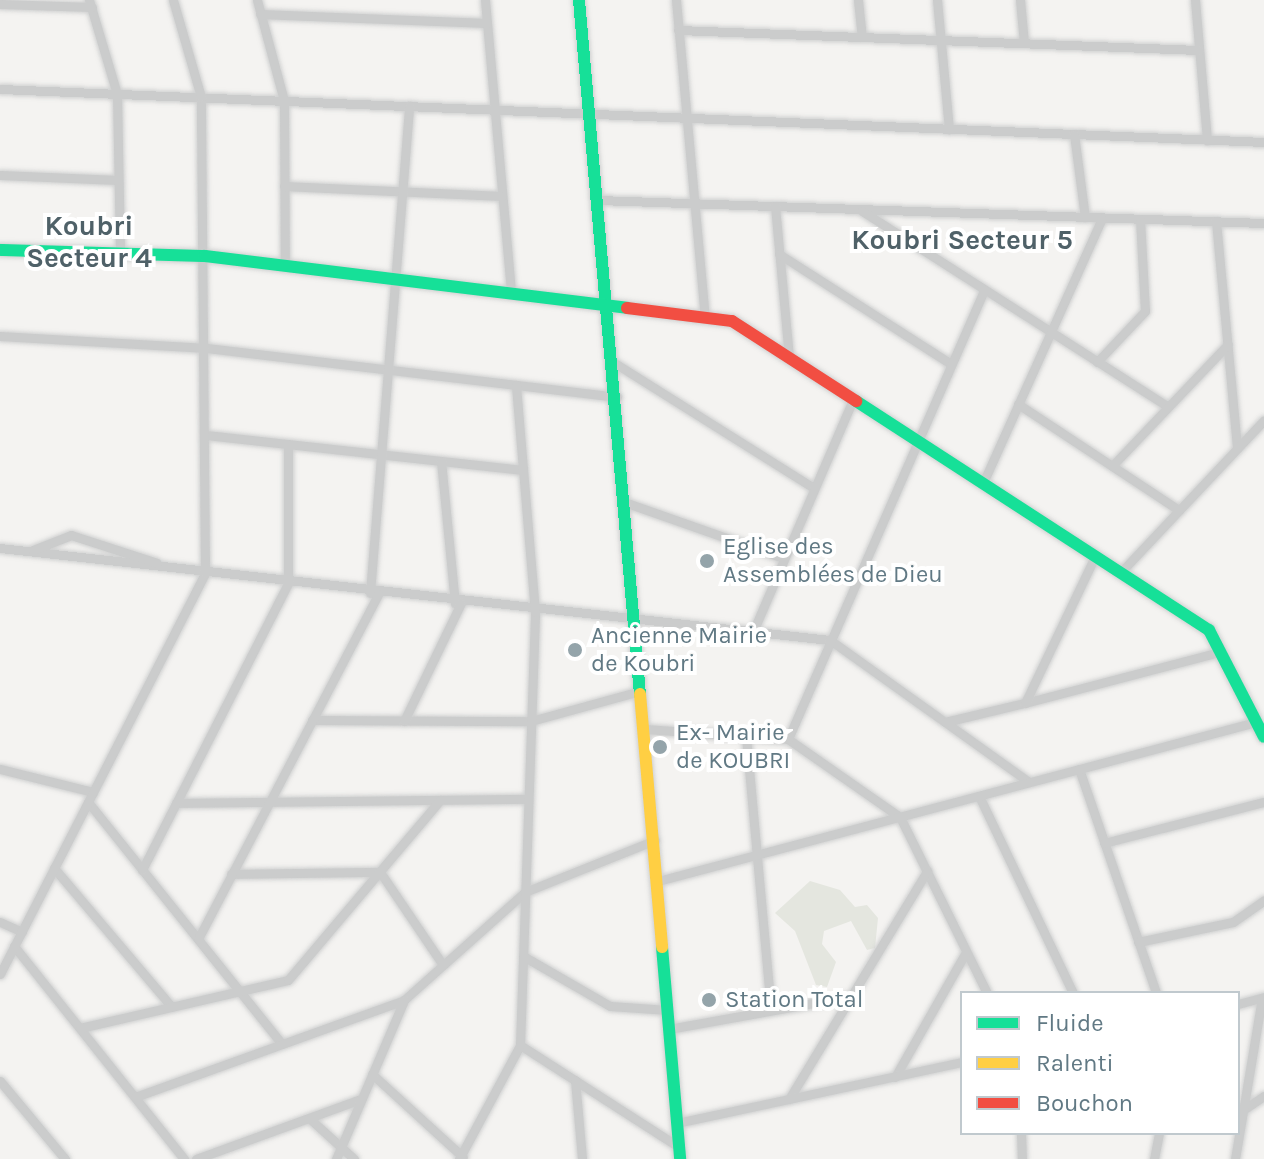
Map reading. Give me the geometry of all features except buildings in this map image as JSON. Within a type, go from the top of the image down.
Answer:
[{"type":"main road","points":[[579,0],[627,503],[680,1153]]},
{"type":"main road","points":[[0,250],[205,256],[608,303],[732,321],[1209,630],[1262,732]]},
{"type":"street","points":[[0,974],[205,573],[207,348],[201,97],[173,0]]},
{"type":"street","points":[[257,0],[284,101],[285,266]]},
{"type":"street","points":[[485,0],[511,292]]},
{"type":"street","points":[[676,0],[705,317]]},
{"type":"street","points":[[858,0],[862,37]]},
{"type":"street","points":[[937,0],[949,129]]},
{"type":"street","points":[[1020,0],[1024,43]]},
{"type":"street","points":[[1195,0],[1207,140]]},
{"type":"street","points":[[0,4],[90,4],[117,94],[120,254]]},
{"type":"street","points":[[260,14],[487,23]]},
{"type":"street","points":[[678,30],[1199,50]]},
{"type":"street","points":[[0,89],[1264,142]]},
{"type":"street","points":[[198,939],[374,593],[381,454],[409,106]]},
{"type":"street","points":[[1074,134],[1085,217]]},
{"type":"street","points":[[0,175],[118,180]]},
{"type":"street","points":[[284,186],[502,196]]},
{"type":"street","points":[[598,200],[1264,223]]},
{"type":"street","points":[[775,206],[789,358]]},
{"type":"street","points":[[859,209],[1168,407]]},
{"type":"street","points":[[983,483],[1102,218]]},
{"type":"street","points":[[1097,362],[1145,311],[1140,219]]},
{"type":"street","points":[[1216,221],[1237,448]]},
{"type":"street","points":[[779,254],[951,364]]},
{"type":"street","points":[[788,739],[984,290]]},
{"type":"street","points":[[0,336],[207,348],[617,397]]},
{"type":"street","points":[[1112,466],[1228,344]]},
{"type":"street","points":[[613,362],[814,488]]},
{"type":"street","points":[[372,1074],[462,1158],[520,1045],[535,612],[516,385]]},
{"type":"street","points":[[752,634],[853,399]]},
{"type":"street","points":[[1018,404],[1179,510]]},
{"type":"street","points":[[1120,573],[1264,420]]},
{"type":"street","points":[[206,435],[523,470]]},
{"type":"street","points":[[142,870],[288,583],[288,444]]},
{"type":"street","points":[[404,721],[458,603],[441,461]]},
{"type":"street","points":[[627,503],[783,558]]},
{"type":"street","points":[[31,551],[71,535],[172,569]]},
{"type":"street","points":[[0,548],[637,624],[830,640],[1029,782]]},
{"type":"street","points":[[1025,703],[1095,556]]},
{"type":"street","points":[[945,722],[1220,652]]},
{"type":"street","points":[[312,720],[531,721],[642,690]]},
{"type":"street","points":[[646,729],[788,739],[900,817],[986,991]]},
{"type":"street","points":[[658,881],[1228,730],[1262,732]]},
{"type":"street","points":[[746,736],[771,1010]]},
{"type":"street","points":[[1079,769],[1155,991]]},
{"type":"street","points":[[1,772],[90,797],[142,870],[282,1044]]},
{"type":"street","points":[[979,796],[1072,991]]},
{"type":"street","points":[[176,803],[528,799]]},
{"type":"street","points":[[80,1028],[288,980],[440,800]]},
{"type":"street","points":[[1104,843],[1264,802]]},
{"type":"street","points":[[135,1097],[404,1000],[525,892],[655,840]]},
{"type":"street","points":[[54,868],[172,1007]]},
{"type":"street","points":[[789,1099],[927,871]]},
{"type":"street","points":[[231,874],[380,872]]},
{"type":"street","points":[[380,872],[443,965]]},
{"type":"street","points":[[1138,942],[1233,922],[1264,900]]},
{"type":"street","points":[[0,922],[22,932]]},
{"type":"street","points":[[14,946],[184,1159]]},
{"type":"street","points":[[895,1077],[966,952]]},
{"type":"street","points":[[523,956],[610,1006],[668,1010]]},
{"type":"street","points":[[669,1029],[852,996]]},
{"type":"street","points":[[1240,1004],[1263,998],[1240,1128]]},
{"type":"street","points":[[336,1159],[404,1000]]},
{"type":"street","points":[[520,1045],[680,1153]]},
{"type":"street","points":[[677,1123],[960,1062]]},
{"type":"street","points":[[575,1080],[582,1159]]},
{"type":"street","points":[[0,1081],[65,1159]]},
{"type":"street","points":[[1243,1110],[1264,1096]]},
{"type":"street","points":[[196,1159],[361,1099]]},
{"type":"street","points":[[309,1118],[354,1159]]},
{"type":"street","points":[[1021,1135],[1022,1159]]},
{"type":"street","points":[[1154,1159],[1159,1135]]},
{"type":"street","points":[[1235,1159],[1239,1135]]},
{"type":"shaded area","points":[[810,881],[840,890],[855,907],[867,905],[878,918],[875,948],[867,950],[851,921],[824,931],[822,944],[836,962],[827,987],[816,985],[795,931],[775,913]]},
{"type":"traffic: fast","points":[[579,0],[640,694]]},
{"type":"traffic: fast","points":[[0,250],[205,256],[627,308]]},
{"type":"traffic: fast","points":[[856,401],[1209,630],[1264,737]]},
{"type":"traffic: fast","points":[[662,947],[680,1159]]},
{"type":"traffic: slow","points":[[640,694],[662,947]]},
{"type":"traffic: jam","points":[[627,308],[732,321],[856,401]]},
{"type":"place","name":"Eglise des Assemblées de Dieu","points":[[707,561]]},
{"type":"place","name":"Ancienne Mairie de Koubri","points":[[575,650]]},
{"type":"place","name":"Ex- Mairie de KOUBRI","points":[[660,747]]},
{"type":"place","name":"Station Total","points":[[709,1000]]},
{"type":"district","name":"Koubri Secteur 5","points":[[962,240]]},
{"type":"district","name":"Koubri Secteur 4","points":[[89,242]]}]
